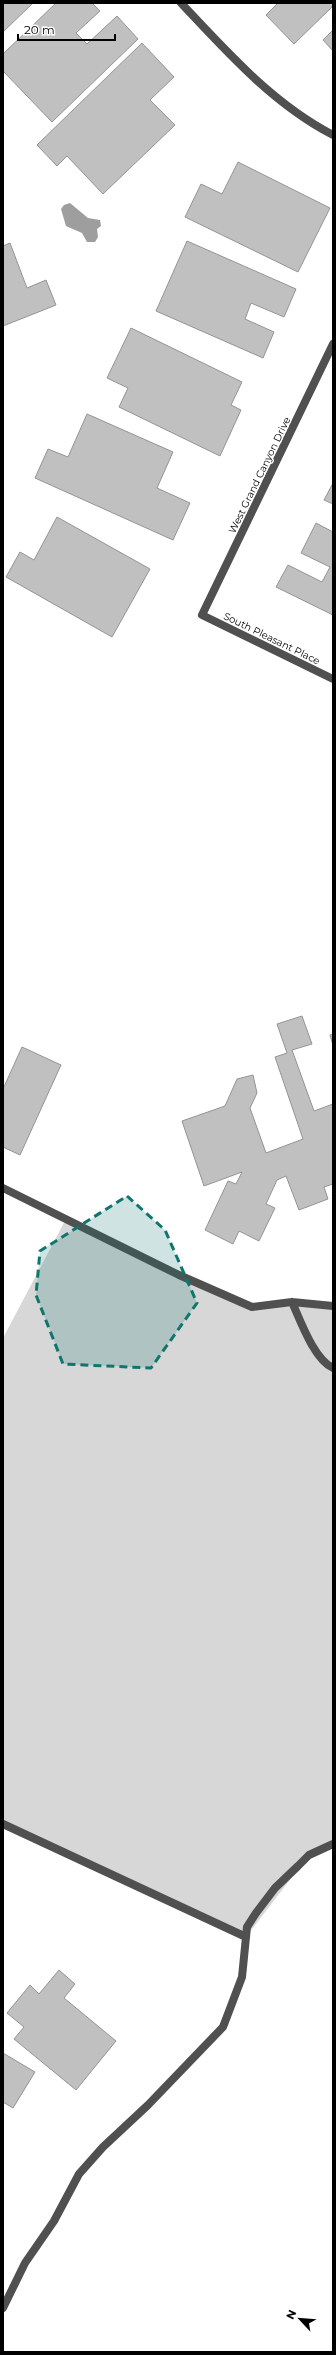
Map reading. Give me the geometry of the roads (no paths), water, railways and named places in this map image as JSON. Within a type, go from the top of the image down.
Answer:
[{"type":"street","points":[[181,3],[257,80],[286,105],[333,135]]},
{"type":"street","name":"West Grand Canyon Drive","points":[[202,615],[333,344]]},
{"type":"street","name":"South Pleasant Place","points":[[202,615],[333,679]]},
{"type":"street","points":[[3,1188],[179,1275],[252,1307],[292,1302],[333,1306]]},
{"type":"street","points":[[292,1302],[308,1337],[326,1365],[333,1368]]},
{"type":"street","points":[[3,1824],[246,1937]]},
{"type":"street","points":[[3,2308],[25,2263],[54,2221],[79,2174],[103,2147],[148,2105],[223,2027],[242,1977],[247,1927],[256,1914],[286,1876],[310,1855],[333,1844]]}]
